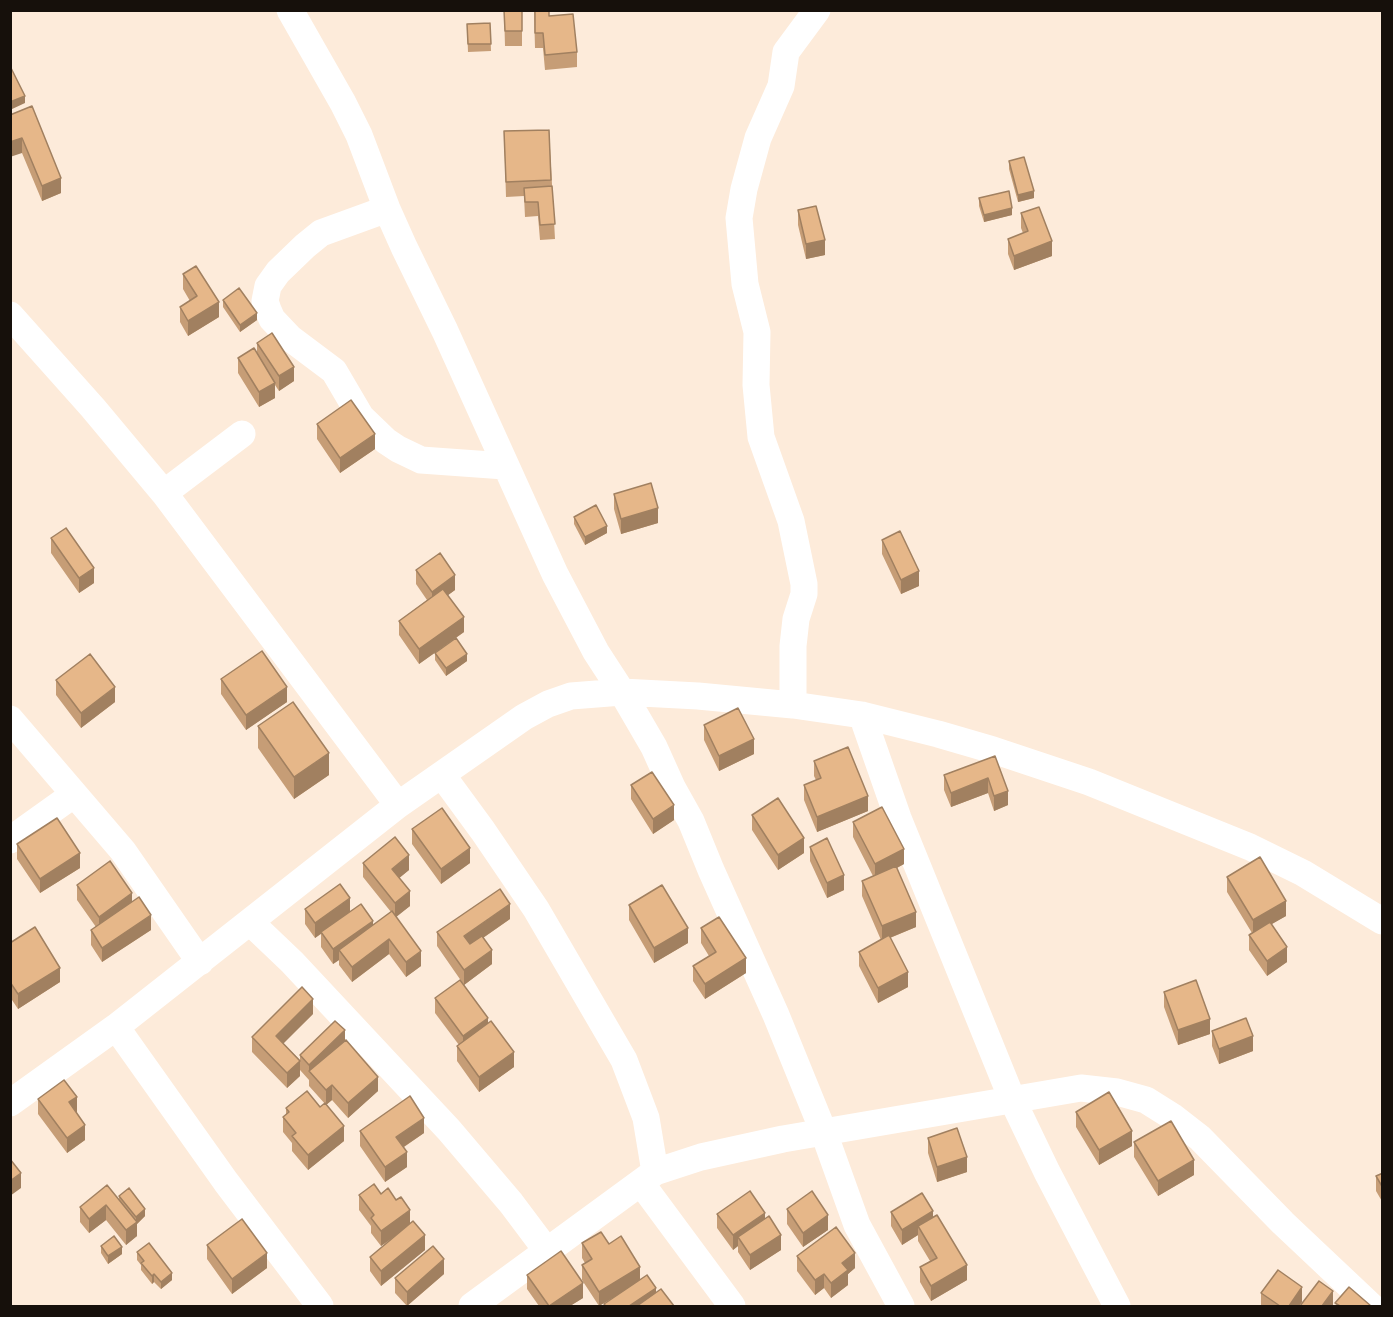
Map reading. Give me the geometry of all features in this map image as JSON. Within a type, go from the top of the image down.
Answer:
[{"type":"street","points":[[291,10],[359,135],[387,209],[555,574],[596,652],[654,747],[691,821],[776,1015],[824,1133],[857,1225],[901,1306]]},
{"type":"street","points":[[793,705],[793,646],[804,584],[791,521],[761,437],[756,385],[757,332],[745,284],[739,218],[744,189],[758,138],[781,86],[786,52],[817,10]]},
{"type":"street","points":[[387,209],[321,233],[305,246],[278,272],[268,286],[265,301],[272,319],[290,338],[334,371],[361,417],[398,449],[421,460],[505,466]]},
{"type":"street","points":[[10,315],[93,408],[164,493],[399,805]]},
{"type":"street","points":[[164,493],[242,434]]},
{"type":"street","points":[[10,1103],[116,1027],[399,805],[505,729],[548,704],[571,696],[622,692],[793,705],[862,715],[993,750],[1089,782],[1250,847],[1303,873],[1383,921]]},
{"type":"street","points":[[862,715],[898,818],[1012,1099],[1047,1172],[1117,1306]]},
{"type":"street","points":[[10,719],[123,851],[200,962]]},
{"type":"street","points":[[442,775],[536,909],[624,1060],[646,1118],[648,1178],[732,1306]]},
{"type":"street","points":[[10,840],[74,795]]},
{"type":"street","points":[[250,922],[292,962],[449,1130],[511,1203],[547,1251]]},
{"type":"street","points":[[116,1027],[226,1182],[320,1306]]},
{"type":"street","points":[[472,1306],[648,1178],[711,1155],[783,1139],[1081,1088],[1117,1092],[1146,1100],[1200,1138],[1283,1223],[1371,1306]]},
{"type":"building","points":[[504,10],[522,10],[522,31],[505,31]]},
{"type":"building","points":[[535,10],[549,10],[549,16],[573,14],[577,52],[545,55],[543,33],[535,33]]},
{"type":"building","points":[[490,23],[491,44],[468,44],[467,24]]},
{"type":"building","points":[[10,66],[25,96],[10,102]]},
{"type":"building","points":[[32,106],[61,178],[42,186],[22,138],[10,142],[10,115]]},
{"type":"building","points":[[549,130],[551,180],[506,182],[504,131]]},
{"type":"building","points":[[1024,157],[1034,191],[1018,195],[1009,161]]},
{"type":"building","points":[[552,186],[555,224],[540,225],[538,202],[525,202],[524,188]]},
{"type":"building","points":[[1009,191],[1012,208],[984,215],[979,198]]},
{"type":"building","points":[[816,206],[825,240],[806,244],[798,210]]},
{"type":"building","points":[[1039,207],[1052,241],[1014,256],[1008,239],[1028,231],[1021,213]]},
{"type":"building","points":[[196,266],[219,302],[188,321],[180,307],[197,296],[183,274]]},
{"type":"building","points":[[239,288],[257,313],[240,325],[223,300]]},
{"type":"building","points":[[272,333],[294,367],[279,376],[257,343]]},
{"type":"building","points":[[254,348],[275,383],[259,392],[238,358]]},
{"type":"building","points":[[351,400],[375,434],[340,458],[317,424]]},
{"type":"building","points":[[651,483],[658,508],[621,519],[614,494]]},
{"type":"building","points":[[596,505],[607,526],[585,537],[574,517]]},
{"type":"building","points":[[66,528],[94,568],[79,578],[51,538]]},
{"type":"building","points":[[900,531],[919,571],[901,580],[882,540]]},
{"type":"building","points":[[440,553],[455,575],[432,592],[416,570]]},
{"type":"building","points":[[443,589],[464,617],[419,649],[399,621]]},
{"type":"building","points":[[456,638],[467,654],[446,668],[435,653]]},
{"type":"building","points":[[262,651],[287,687],[246,715],[221,679]]},
{"type":"building","points":[[90,654],[115,687],[81,713],[56,680]]},
{"type":"building","points":[[293,702],[329,753],[294,777],[258,726]]},
{"type":"building","points":[[738,708],[754,739],[719,756],[704,725]]},
{"type":"building","points":[[848,747],[868,796],[817,817],[804,785],[821,778],[814,761]]},
{"type":"building","points":[[995,756],[1008,791],[994,796],[988,778],[951,793],[944,775]]},
{"type":"building","points":[[652,772],[674,805],[653,819],[631,785]]},
{"type":"building","points":[[778,798],[804,838],[778,855],[752,815]]},
{"type":"building","points":[[882,807],[904,849],[875,864],[853,822]]},
{"type":"building","points":[[442,808],[470,848],[441,869],[412,829]]},
{"type":"building","points":[[57,818],[80,853],[40,879],[17,844]]},
{"type":"building","points":[[395,837],[409,855],[392,869],[410,891],[395,903],[363,863]]},
{"type":"building","points":[[827,838],[844,875],[827,883],[810,847]]},
{"type":"building","points":[[1260,857],[1286,901],[1253,920],[1227,877]]},
{"type":"building","points":[[110,861],[132,893],[99,917],[77,885]]},
{"type":"building","points":[[896,866],[916,912],[882,926],[862,881]]},
{"type":"building","points":[[340,884],[350,898],[315,923],[305,909]]},
{"type":"building","points":[[662,885],[688,928],[654,948],[629,905]]},
{"type":"building","points":[[500,889],[510,904],[464,936],[470,944],[482,936],[492,950],[464,970],[437,932]]},
{"type":"building","points":[[139,897],[151,915],[102,948],[91,930]]},
{"type":"building","points":[[361,904],[373,921],[333,949],[321,932]]},
{"type":"building","points":[[392,911],[421,951],[406,962],[389,939],[352,967],[339,950]]},
{"type":"building","points":[[719,917],[746,958],[705,984],[693,966],[716,952],[701,928]]},
{"type":"building","points":[[1270,922],[1287,947],[1267,961],[1249,935]]},
{"type":"building","points":[[35,927],[60,968],[18,994],[10,982],[10,943]]},
{"type":"building","points":[[889,935],[908,972],[878,988],[859,952]]},
{"type":"building","points":[[460,980],[488,1018],[463,1036],[435,998]]},
{"type":"building","points":[[1196,980],[1210,1019],[1178,1030],[1164,992]]},
{"type":"building","points":[[302,987],[313,999],[276,1036],[300,1061],[287,1073],[252,1037]]},
{"type":"building","points":[[1246,1018],[1253,1036],[1219,1049],[1212,1031]]},
{"type":"building","points":[[335,1021],[345,1030],[309,1065],[300,1055]]},
{"type":"building","points":[[491,1021],[514,1052],[479,1077],[457,1046]]},
{"type":"building","points":[[346,1040],[378,1077],[348,1103],[332,1085],[326,1090],[309,1071]]},
{"type":"building","points":[[64,1080],[77,1097],[69,1102],[85,1125],[67,1138],[38,1099]]},
{"type":"building","points":[[307,1091],[320,1107],[325,1103],[344,1126],[308,1155],[292,1136],[296,1133],[283,1117],[289,1112],[286,1108]]},
{"type":"building","points":[[1109,1092],[1132,1131],[1099,1150],[1076,1112]]},
{"type":"building","points":[[410,1096],[424,1118],[396,1137],[407,1152],[385,1167],[360,1131]]},
{"type":"building","points":[[1171,1121],[1194,1160],[1158,1181],[1134,1142]]},
{"type":"building","points":[[957,1128],[967,1157],[937,1167],[928,1138]]},
{"type":"building","points":[[10,1159],[21,1173],[10,1181]]},
{"type":"building","points":[[1383,1173],[1383,1188],[1376,1176]]},
{"type":"building","points":[[374,1184],[381,1194],[388,1188],[396,1200],[401,1197],[410,1210],[381,1231],[371,1218],[374,1215],[359,1195]]},
{"type":"building","points":[[107,1185],[137,1222],[126,1230],[106,1205],[89,1219],[80,1207]]},
{"type":"building","points":[[129,1188],[145,1209],[136,1217],[119,1196]]},
{"type":"building","points":[[750,1191],[765,1213],[733,1235],[717,1214]]},
{"type":"building","points":[[812,1191],[828,1215],[803,1233],[787,1209]]},
{"type":"building","points":[[922,1193],[933,1211],[902,1230],[891,1212]]},
{"type":"building","points":[[937,1215],[967,1265],[931,1286],[920,1267],[937,1258],[918,1226]]},
{"type":"building","points":[[769,1216],[781,1235],[750,1255],[738,1237]]},
{"type":"building","points":[[242,1219],[267,1253],[232,1279],[207,1245]]},
{"type":"building","points":[[413,1221],[425,1235],[381,1271],[370,1257]]},
{"type":"building","points":[[836,1227],[855,1253],[842,1263],[848,1270],[831,1283],[824,1274],[815,1280],[797,1256]]},
{"type":"building","points":[[601,1232],[609,1244],[621,1236],[640,1267],[599,1292],[582,1265],[592,1259],[582,1243]]},
{"type":"building","points":[[114,1236],[122,1247],[108,1256],[101,1246]]},
{"type":"building","points":[[149,1243],[172,1273],[161,1282],[154,1274],[152,1276],[141,1263],[144,1261],[137,1252]]},
{"type":"building","points":[[433,1246],[444,1259],[407,1292],[395,1278]]},
{"type":"building","points":[[561,1251],[583,1283],[549,1306],[527,1275]]},
{"type":"building","points":[[1278,1270],[1302,1287],[1289,1306],[1280,1306],[1261,1293]]},
{"type":"building","points":[[647,1275],[656,1288],[629,1306],[606,1306],[604,1304]]},
{"type":"building","points":[[1319,1281],[1333,1291],[1322,1306],[1300,1306]]},
{"type":"building","points":[[1349,1287],[1371,1306],[1340,1306],[1335,1303]]},
{"type":"building","points":[[661,1289],[674,1306],[637,1306]]}]
